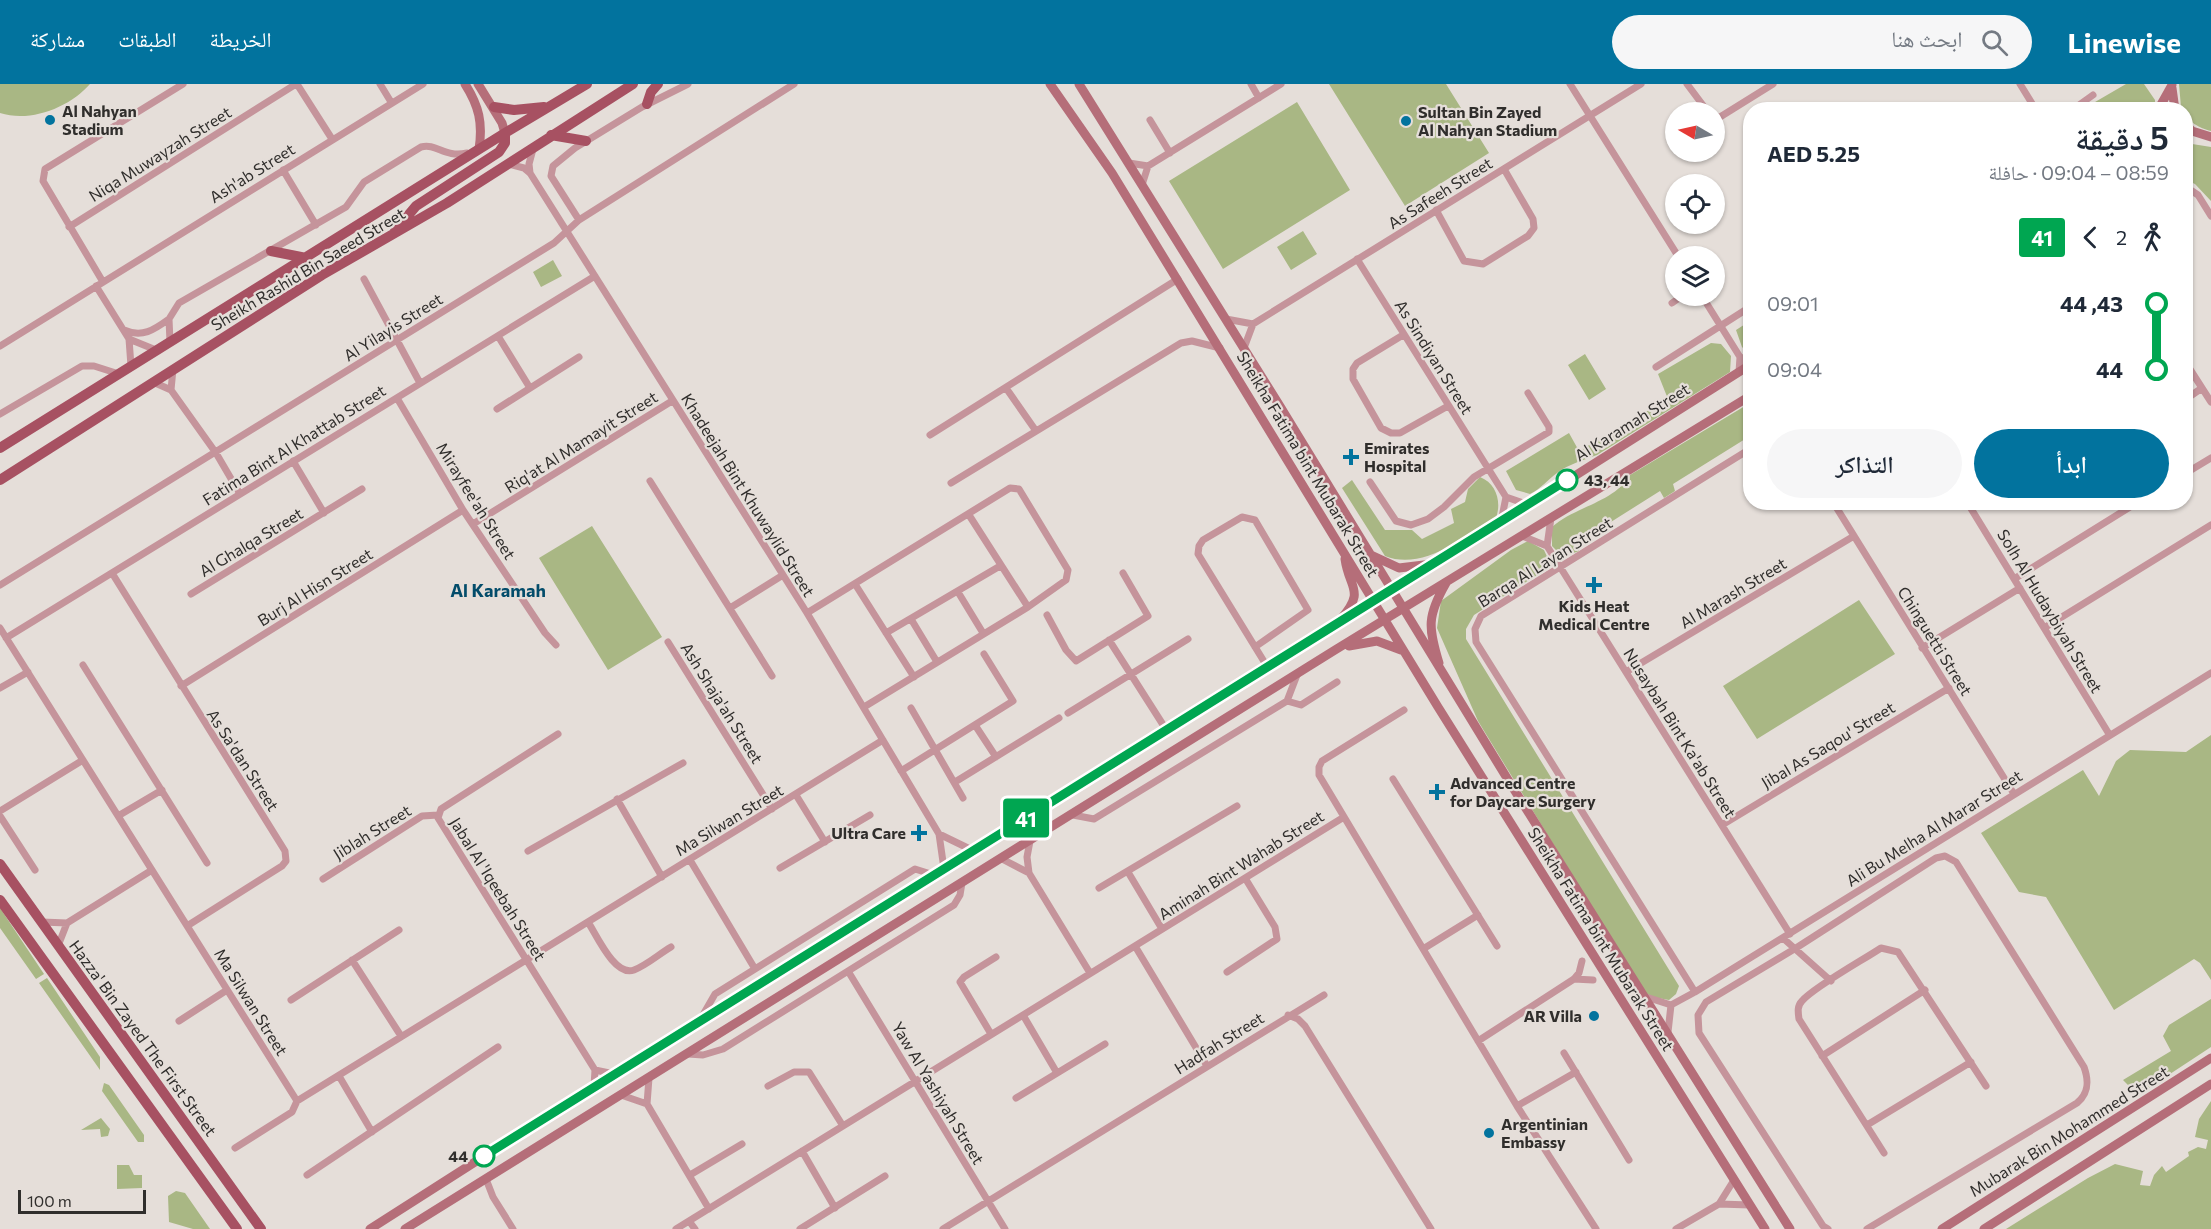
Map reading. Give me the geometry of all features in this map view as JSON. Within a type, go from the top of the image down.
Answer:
[{"type":"main road","points":[[465,84],[476,102],[481,117],[477,150]]},
{"type":"main road","points":[[393,234],[416,206],[499,152],[505,143],[505,132],[494,107],[478,84]]},
{"type":"main road","name":"Sheikh Rashid Bin Saeed Street","points":[[0,448],[505,132],[587,84]]},
{"type":"main road","name":"Sheikh Rashid Bin Saeed Street","points":[[0,480],[173,369],[633,84]]},
{"type":"main road","points":[[647,104],[651,92],[658,84]]},
{"type":"main road","name":"Sheikha Fatima bint Mubarak Street","points":[[1050,84],[1112,172],[1385,621],[1765,1229]]},
{"type":"main road","name":"Sheikha Fatima bint Mubarak Street","points":[[1079,84],[1244,348],[1442,674],[1790,1229]]},
{"type":"main road","points":[[2162,102],[2172,84]]},
{"type":"main road","points":[[2172,84],[2174,102]]},
{"type":"main road","points":[[494,107],[521,110],[550,107]]},
{"type":"main road","points":[[2193,131],[2211,137]]},
{"type":"main road","points":[[551,135],[586,141]]},
{"type":"main road","points":[[271,251],[306,258]]},
{"type":"main road","name":"Al Karamah Street","points":[[370,1229],[594,1086],[1437,563],[1743,369]]},
{"type":"main road","points":[[405,1229],[1335,650],[1743,400]]},
{"type":"main road","points":[[1369,553],[1399,568],[1437,563]]},
{"type":"main road","points":[[1334,627],[1352,607],[1356,593],[1346,567],[1344,554]]},
{"type":"main road","points":[[1442,674],[1431,633],[1430,620],[1434,604],[1447,582]]},
{"type":"main road","points":[[1335,650],[1377,640],[1393,645],[1406,654]]},
{"type":"main road","name":"Hazza' Bin Zayed The First Street","points":[[0,864],[261,1229]]},
{"type":"main road","points":[[0,900],[235,1227]]},
{"type":"main road","name":"Mubarak Bin Mohammed Street","points":[[1942,1229],[2211,1058]]},
{"type":"main road","points":[[1984,1229],[2211,1084]]},
{"type":"street","points":[[131,366],[129,339],[43,181],[44,171],[181,84]]},
{"type":"street","points":[[297,84],[332,139]]},
{"type":"street","name":"Niqa Muwayzah Street","points":[[69,227],[297,84]]},
{"type":"street","points":[[380,84],[391,102]]},
{"type":"street","name":"Ash'ab Street","points":[[0,346],[423,84]]},
{"type":"street","points":[[579,220],[550,171],[555,164],[586,141],[647,104],[688,84]]},
{"type":"street","name":"Al Yilayis Street","points":[[0,585],[554,243],[579,220],[795,84]]},
{"type":"street","points":[[1251,84],[1259,98]]},
{"type":"street","points":[[1129,163],[1148,166],[1281,84]]},
{"type":"street","points":[[1570,84],[1672,246]]},
{"type":"street","name":"As Safeeh Street","points":[[1252,324],[1641,84]]},
{"type":"street","points":[[1688,84],[1701,102]]},
{"type":"street","points":[[1744,102],[1773,84]]},
{"type":"street","points":[[2020,84],[2031,102]]},
{"type":"street","points":[[2083,102],[2093,95]]},
{"type":"street","points":[[1725,114],[1743,103]]},
{"type":"street","points":[[1150,120],[1170,153]]},
{"type":"street","points":[[530,173],[530,155],[535,145]]},
{"type":"street","points":[[124,330],[141,334],[149,332],[169,319],[179,303],[346,207],[364,182],[421,147],[430,146],[453,156],[477,150]]},
{"type":"street","points":[[505,164],[524,168],[530,173]]},
{"type":"street","points":[[1142,184],[1148,166]]},
{"type":"street","points":[[1437,210],[1464,261],[1483,264],[1528,236],[1534,228],[1533,219],[1504,169]]},
{"type":"street","points":[[283,170],[316,225]]},
{"type":"street","name":"Khadeejah Bint Khuwaylid Street","points":[[530,173],[864,707],[939,834],[944,869]]},
{"type":"street","points":[[2193,192],[2198,195],[2211,216]]},
{"type":"street","name":"As Sindiyan Street","points":[[1357,259],[1506,497]]},
{"type":"street","name":"Fatima Bint Al Khattab Street","points":[[6,638],[595,276]]},
{"type":"street","points":[[364,279],[420,383]]},
{"type":"street","points":[[930,435],[1178,279]]},
{"type":"street","points":[[1708,306],[1740,357],[1739,372]]},
{"type":"street","points":[[1656,367],[1743,311]]},
{"type":"street","points":[[169,319],[170,342]]},
{"type":"street","points":[[1226,319],[1252,324],[1244,348]]},
{"type":"street","points":[[1403,335],[1358,363],[1353,369],[1353,379],[1381,428],[1391,433],[1400,433],[1448,406]]},
{"type":"street","points":[[498,336],[530,388]]},
{"type":"street","points":[[129,339],[156,350]]},
{"type":"street","points":[[951,483],[1181,343],[1192,341],[1220,348]]},
{"type":"street","points":[[497,409],[579,357]]},
{"type":"street","points":[[0,414],[82,366],[94,366],[119,374]]},
{"type":"street","points":[[171,390],[173,369]]},
{"type":"street","points":[[2193,374],[2211,402]]},
{"type":"street","points":[[153,382],[171,390],[216,453],[240,494]]},
{"type":"street","points":[[1006,388],[1036,432]]},
{"type":"street","points":[[2193,394],[2202,388]]},
{"type":"street","points":[[1370,482],[1396,521],[1411,525],[1428,519],[1444,507],[1474,477],[1549,432],[1549,427],[1528,393]]},
{"type":"street","name":"Mirayfee'ah Street","points":[[397,398],[463,510],[545,633],[556,645]]},
{"type":"street","name":"Riq'at Al Mamayit Street","points":[[473,524],[672,401]]},
{"type":"street","name":"Barqa Al Layan Street","points":[[1695,992],[1476,642],[1475,629],[1481,616],[1743,453]]},
{"type":"street","points":[[2193,469],[2211,458]]},
{"type":"street","name":"Al Ghalqa Street","points":[[293,461],[324,513]]},
{"type":"street","points":[[650,480],[772,676]]},
{"type":"street","points":[[807,613],[1010,488],[1019,489],[1068,570],[1066,580],[1028,607],[864,707]]},
{"type":"street","name":"Al Ghalqa Street","points":[[191,594],[362,489]]},
{"type":"street","points":[[1501,522],[1506,497],[1529,505]]},
{"type":"street","name":"Burj Al Hisn Street","points":[[181,686],[463,510]]},
{"type":"street","name":"Chinguetti Street","points":[[1838,510],[2014,794]]},
{"type":"street","name":"Solh Al Hudaybiyah Street","points":[[1972,510],[2109,734]]},
{"type":"street","points":[[2014,579],[2126,510]]},
{"type":"street","points":[[969,515],[1028,607]]},
{"type":"street","points":[[1255,647],[1308,610],[1255,520],[1242,517],[1203,540],[1198,554],[1255,647],[1268,668]]},
{"type":"street","points":[[1522,536],[1547,546],[1551,518]]},
{"type":"street","points":[[2044,628],[2211,525]]},
{"type":"street","name":"Al Marash Street","points":[[1626,672],[1854,536]]},
{"type":"street","name":"Nusaybah Bint Ka'ab Street","points":[[1547,546],[1722,825],[1787,936]]},
{"type":"street","points":[[886,633],[1000,566]]},
{"type":"street","name":"As Sa'dan Street","points":[[112,573],[285,850],[286,861],[282,866],[187,926]]},
{"type":"street","points":[[1047,615],[1066,650],[1076,661],[1148,616],[1123,573]]},
{"type":"street","points":[[730,608],[783,575]]},
{"type":"street","points":[[855,585],[914,677]]},
{"type":"street","points":[[1922,648],[2020,588]]},
{"type":"street","points":[[958,591],[983,633]]},
{"type":"street","points":[[911,619],[938,662]]},
{"type":"street","name":"Ma Silwan Street","points":[[0,628],[297,1101],[883,741]]},
{"type":"street","points":[[1068,712],[1188,639]]},
{"type":"street","points":[[1109,640],[1167,731]]},
{"type":"street","name":"Ash Shaja'ah Street","points":[[668,642],[772,809]]},
{"type":"street","points":[[901,771],[1013,701],[984,654]]},
{"type":"street","points":[[83,664],[207,862]]},
{"type":"street","points":[[0,688],[27,672]]},
{"type":"street","name":"Ali Bu Melha Al Marar Street","points":[[1671,1005],[1787,936],[2109,734],[2211,673]]},
{"type":"street","points":[[1073,815],[1094,819],[1287,701],[1297,675]]},
{"type":"street","points":[[1287,701],[1301,705],[1337,682]]},
{"type":"street","name":"Jibal As Saqou' Street","points":[[1722,825],[1948,688]]},
{"type":"street","points":[[911,708],[963,798]]},
{"type":"street","points":[[1344,817],[1319,775],[1322,761],[1404,710]]},
{"type":"street","points":[[955,782],[1059,718]]},
{"type":"street","points":[[975,724],[996,757]]},
{"type":"street","name":"Jabal Al 'Iqeebah Street","points":[[558,734],[441,809],[438,815],[439,822],[595,1070]]},
{"type":"street","points":[[35,870],[0,813],[83,760]]},
{"type":"street","points":[[528,851],[683,763]]},
{"type":"street","points":[[1393,779],[1497,946]]},
{"type":"street","points":[[118,816],[162,790]]},
{"type":"street","points":[[796,795],[825,842]]},
{"type":"street","points":[[617,799],[662,877]]},
{"type":"street","points":[[1099,888],[1237,806]]},
{"type":"street","name":"Jiblah Street","points":[[322,879],[422,816],[438,815]]},
{"type":"street","points":[[780,868],[870,815]]},
{"type":"street","name":"Aminah Bint Wahab Street","points":[[676,1229],[1344,817],[1517,1106],[1596,1229]]},
{"type":"street","points":[[939,834],[974,851]]},
{"type":"street","points":[[1029,873],[1030,841]]},
{"type":"street","points":[[1828,1229],[1823,1226],[1705,1043],[1697,1022],[1706,1002],[1796,948],[1936,858],[1950,858],[1968,882],[2087,1076],[2086,1091],[2077,1103],[1867,1229]]},
{"type":"street","points":[[1002,859],[1029,873],[1090,973]]},
{"type":"street","points":[[690,860],[755,969]]},
{"type":"street","points":[[699,1021],[715,994],[915,869],[934,875]]},
{"type":"street","points":[[42,922],[67,923],[152,870]]},
{"type":"street","points":[[1128,872],[1162,929]]},
{"type":"street","points":[[1227,972],[1277,939],[1275,927],[1245,878]]},
{"type":"street","points":[[688,1054],[703,1055],[723,1049],[954,905],[960,896],[962,883]]},
{"type":"street","points":[[1423,949],[1478,915]]},
{"type":"street","points":[[588,922],[617,967],[625,971],[634,970],[671,947]]},
{"type":"street","points":[[58,946],[67,923]]},
{"type":"street","points":[[291,1000],[399,930]]},
{"type":"street","points":[[1787,936],[1805,961],[1830,981]]},
{"type":"street","points":[[1135,946],[1207,1066]]},
{"type":"street","points":[[1884,1153],[1799,1018],[1798,1010],[1802,1001],[1830,981],[1881,948],[1891,948],[1898,952],[1986,1086]]},
{"type":"street","points":[[991,1034],[960,982],[964,977],[996,957]]},
{"type":"street","points":[[352,960],[401,1036]]},
{"type":"street","points":[[1478,1041],[1574,979],[1579,973],[1582,961]]},
{"type":"street","name":"Yaw Al Yashiyah Street","points":[[848,971],[1005,1229]]},
{"type":"street","points":[[1574,979],[1593,980]]},
{"type":"street","points":[[179,1022],[227,990]]},
{"type":"street","points":[[1822,1056],[1925,990]]},
{"type":"street","points":[[1288,1015],[1324,995]]},
{"type":"street","points":[[1643,996],[1671,1005],[1668,1036]]},
{"type":"street","points":[[1023,1015],[1058,1073]]},
{"type":"street","name":"Hadfah Street","points":[[943,1229],[1288,1015],[1298,1019],[1305,1026],[1431,1229]]},
{"type":"street","points":[[1016,1098],[1105,1044]]},
{"type":"street","points":[[307,1175],[498,1047]]},
{"type":"street","points":[[1564,1053],[1629,1160]]},
{"type":"street","points":[[1867,1125],[1971,1062]]},
{"type":"street","points":[[594,1086],[595,1070],[614,1074]]},
{"type":"street","points":[[768,1086],[794,1071],[809,1072],[843,1126]]},
{"type":"street","points":[[1517,1106],[1576,1072]]},
{"type":"street","points":[[339,1076],[372,1132]]},
{"type":"street","points":[[649,1078],[647,1104],[709,1209]]},
{"type":"street","points":[[621,1095],[647,1104]]},
{"type":"street","points":[[235,1148],[292,1112],[297,1101]]},
{"type":"street","points":[[690,1175],[742,1144]]},
{"type":"street","points":[[802,1151],[835,1208]]},
{"type":"street","points":[[800,1229],[885,1176]]},
{"type":"street","points":[[486,1179],[493,1197],[513,1229]]},
{"type":"street","points":[[1676,1229],[1719,1204],[1734,1180]]},
{"type":"street","points":[[1719,1204],[1750,1205]]},
{"type":"street","points":[[689,1221],[695,1229]]},
{"type":"green space","points":[[0,84],[90,84],[72,100],[49,111],[12,116],[0,113]]},
{"type":"green space","points":[[1329,84],[1446,84],[1489,153],[1405,206]]},
{"type":"green space","points":[[2126,84],[2144,84],[2155,100],[2155,102],[2095,102]]},
{"type":"green space","points":[[2179,84],[2211,84],[2211,131],[2193,122],[2193,102],[2181,102]]},
{"type":"green space","points":[[1297,102],[1350,190],[1223,269],[1169,181]]},
{"type":"green space","points":[[2193,144],[2211,147],[2211,201],[2193,183]]},
{"type":"green space","points":[[1303,231],[1317,254],[1291,270],[1277,247]]},
{"type":"green space","points":[[553,260],[562,276],[541,287],[533,272]]},
{"type":"green space","points":[[1743,326],[1743,348],[1742,347],[1736,330]]},
{"type":"green space","points":[[1711,343],[1721,344],[1731,356],[1730,372],[1597,455],[1562,470],[1530,494],[1516,490],[1506,471],[1569,433],[1579,451],[1668,399],[1658,374]]},
{"type":"green space","points":[[1585,354],[1606,389],[1589,400],[1568,365]]},
{"type":"green space","points":[[1743,407],[1743,440],[1673,484],[1675,491],[1664,498],[1660,491],[1576,544],[1579,551],[1563,557],[1552,546],[1552,527],[1571,514],[1615,492],[1630,475]]},
{"type":"green space","points":[[1480,477],[1495,490],[1498,508],[1495,520],[1442,550],[1413,559],[1385,556],[1342,488],[1352,480],[1385,530],[1412,530],[1422,539],[1454,523],[1451,509],[1465,502],[1468,489]]},
{"type":"green space","points":[[592,526],[662,637],[608,670],[539,558]]},
{"type":"green space","points":[[1528,541],[1544,550],[1549,561],[1545,570],[1474,615],[1466,629],[1466,639],[1679,986],[1676,994],[1669,1000],[1646,996],[1478,721],[1437,628],[1441,601],[1511,550]]},
{"type":"green space","points":[[1859,600],[1895,654],[1757,739],[1723,686]]},
{"type":"green space","points":[[2211,735],[2211,980],[2200,963],[2194,959],[2114,1010],[2046,897],[2019,892],[1981,833],[2083,770],[2099,796],[2116,761],[2130,750],[2186,752]]},
{"type":"green space","points":[[0,908],[44,974],[36,979],[0,928]]},
{"type":"green space","points":[[47,978],[100,1057],[100,1070],[39,983]]},
{"type":"green space","points":[[2211,999],[2211,1047],[2138,1095],[2123,1080],[2171,1051],[2163,1036],[2169,1025]]},
{"type":"green space","points":[[104,1083],[109,1085],[144,1135],[144,1142],[138,1142],[102,1091]]},
{"type":"green space","points":[[2211,1101],[2211,1229],[2006,1229],[2088,1178],[2115,1164],[2143,1171],[2140,1185],[2150,1186],[2154,1175],[2162,1166],[2166,1172],[2189,1156],[2188,1152],[2198,1147],[2206,1149],[2208,1140],[2195,1137],[2199,1119]]},
{"type":"green space","points":[[101,1118],[110,1129],[108,1136],[101,1137],[100,1129],[81,1130]]},
{"type":"green space","points":[[117,1165],[129,1165],[134,1175],[142,1175],[142,1188],[117,1189]]},
{"type":"green space","points":[[176,1191],[185,1193],[210,1229],[193,1229],[169,1222],[168,1196]]},
{"type":"bus line","name":"41","points":[[484,1156],[1567,480]]},
{"type":"place","name":"Al Nahyan Stadium","points":[[50,120]]},
{"type":"place","name":"Sultan Bin Zayed Al Nahyan Stadium","points":[[1406,121]]},
{"type":"place","name":"Emirates Hospital","points":[[1351,457]]},
{"type":"place","name":"43, 44","points":[[1567,480]]},
{"type":"place","name":"Kids Heat Medical Centre","points":[[1594,585]]},
{"type":"place","name":"Advanced Centre for Daycare Surgery","points":[[1437,792]]},
{"type":"place","name":"Ultra Care","points":[[919,833]]},
{"type":"place","name":"AR Villa","points":[[1594,1016]]},
{"type":"place","name":"Argentinian Embassy","points":[[1489,1133]]},
{"type":"place","name":"44","points":[[484,1156]]},
{"type":"district","name":"Al Karamah","points":[[498,591]]}]
